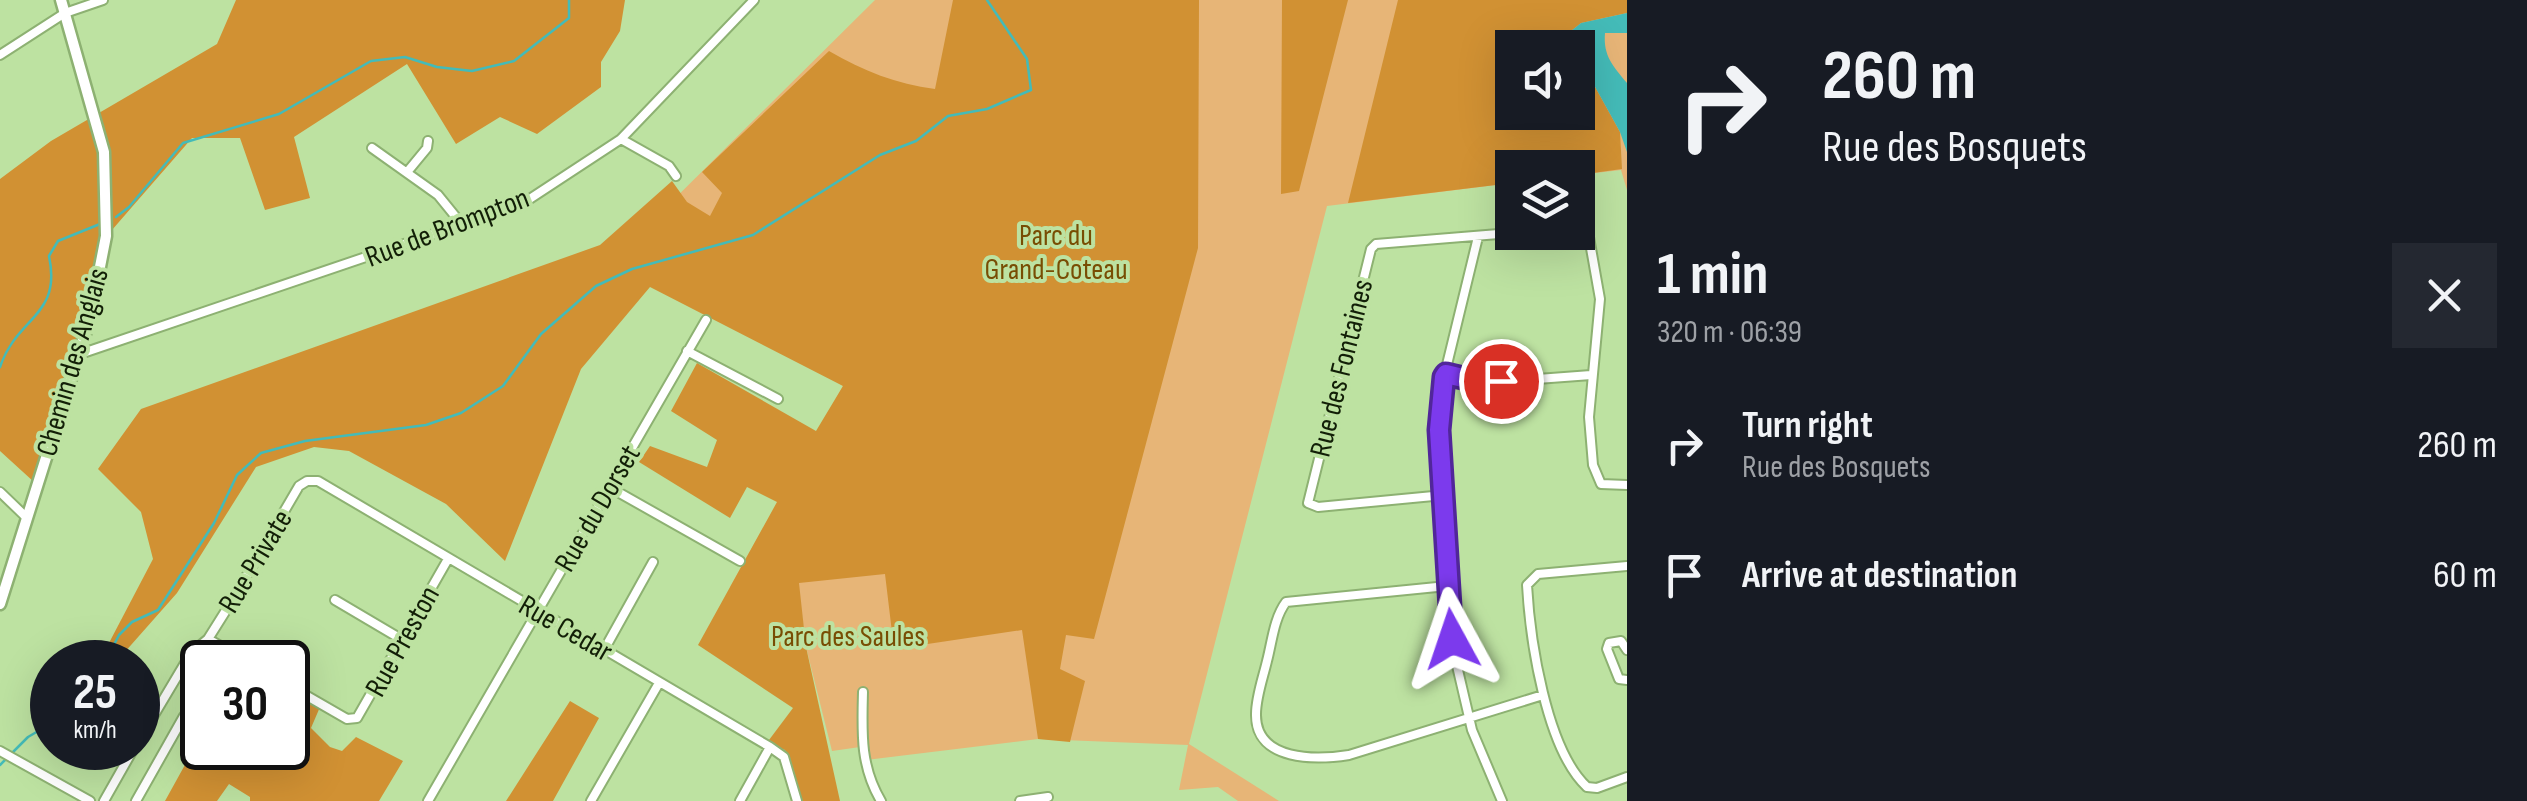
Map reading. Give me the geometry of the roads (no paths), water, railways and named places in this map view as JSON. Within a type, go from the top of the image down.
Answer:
[{"type":"street","name":"Chemin des Anglais","points":[[0,604],[25,516],[80,354],[100,277],[108,189],[100,133],[61,0]]},
{"type":"street","points":[[0,55],[65,14],[102,0]]},
{"type":"street","name":"Rue de Brompton","points":[[80,354],[522,204],[621,139],[754,0]]},
{"type":"street","points":[[621,139],[669,166],[676,176]]},
{"type":"street","points":[[408,171],[427,148],[428,141]]},
{"type":"street","points":[[372,148],[438,195],[464,226]]},
{"type":"street","name":"Rue des Fontaines","points":[[1444,495],[1318,508],[1308,503],[1371,249],[1376,244],[1495,235]]},
{"type":"street","points":[[1478,237],[1439,412],[1454,653],[1468,716],[1502,801]]},
{"type":"street","points":[[1591,250],[1600,299],[1600,335],[1591,375],[1589,417],[1596,479],[1607,486],[1627,485]]},
{"type":"street","name":"Rue du Dorset","points":[[428,801],[706,320]]},
{"type":"street","points":[[687,350],[778,399]]},
{"type":"street","points":[[1446,374],[1484,383],[1591,375]]},
{"type":"street","name":"Rue Cedar","points":[[308,480],[318,481],[784,756],[798,801]]},
{"type":"street","name":"Rue Private","points":[[160,704],[183,665],[199,644],[208,639],[299,486],[308,480]]},
{"type":"street","points":[[609,487],[740,560]]},
{"type":"street","points":[[0,492],[25,516]]},
{"type":"street","name":"Rue Preston","points":[[310,697],[353,720],[363,711],[448,559]]},
{"type":"street","points":[[604,650],[654,562]]},
{"type":"street","points":[[1627,566],[1531,578],[1527,584],[1529,619],[1543,695],[1582,783],[1597,788],[1627,776]]},
{"type":"street","points":[[1447,586],[1286,602],[1264,676],[1257,722],[1267,743],[1284,753],[1323,759],[1375,748],[1543,695]]},
{"type":"street","points":[[335,600],[402,639]]},
{"type":"street","points":[[1627,650],[1621,640],[1610,643],[1606,649],[1613,672],[1618,679],[1627,680]]},
{"type":"street","points":[[591,801],[659,683]]},
{"type":"street","points":[[863,692],[862,748],[870,782],[882,801]]},
{"type":"street","points":[[136,801],[180,723]]},
{"type":"street","points":[[740,801],[770,747]]},
{"type":"street","points":[[0,751],[90,801]]},
{"type":"street","name":"Rue Private","points":[[104,801],[122,770]]},
{"type":"street","points":[[1020,801],[1048,796]]},
{"type":"water","points":[[1627,13],[1627,33],[1605,33],[1605,41],[1610,60],[1627,83],[1627,152],[1595,87],[1595,30],[1572,30],[1581,23]]},
{"type":"waterway","points":[[116,217],[183,143],[279,114],[371,61],[405,57],[437,67],[472,71],[514,61],[569,18],[569,0]]},
{"type":"waterway","points":[[116,640],[132,622],[158,610],[214,523],[237,475],[261,453],[305,441],[426,425],[461,413],[503,386],[541,334],[596,286],[632,269],[753,235],[880,155],[916,141],[948,116],[987,109],[1031,90],[1027,59],[987,0]]},
{"type":"waterway","points":[[0,367],[17,337],[44,304],[51,276],[49,256],[58,241],[100,224]]},
{"type":"waterway","points":[[13,752],[30,736]]},
{"type":"waterway","points":[[0,765],[5,760]]},
{"type":"park label","name":"Parc du Grand-Coteau","points":[[1056,252]]},
{"type":"park label","name":"Parc des Saules","points":[[848,636]]}]
